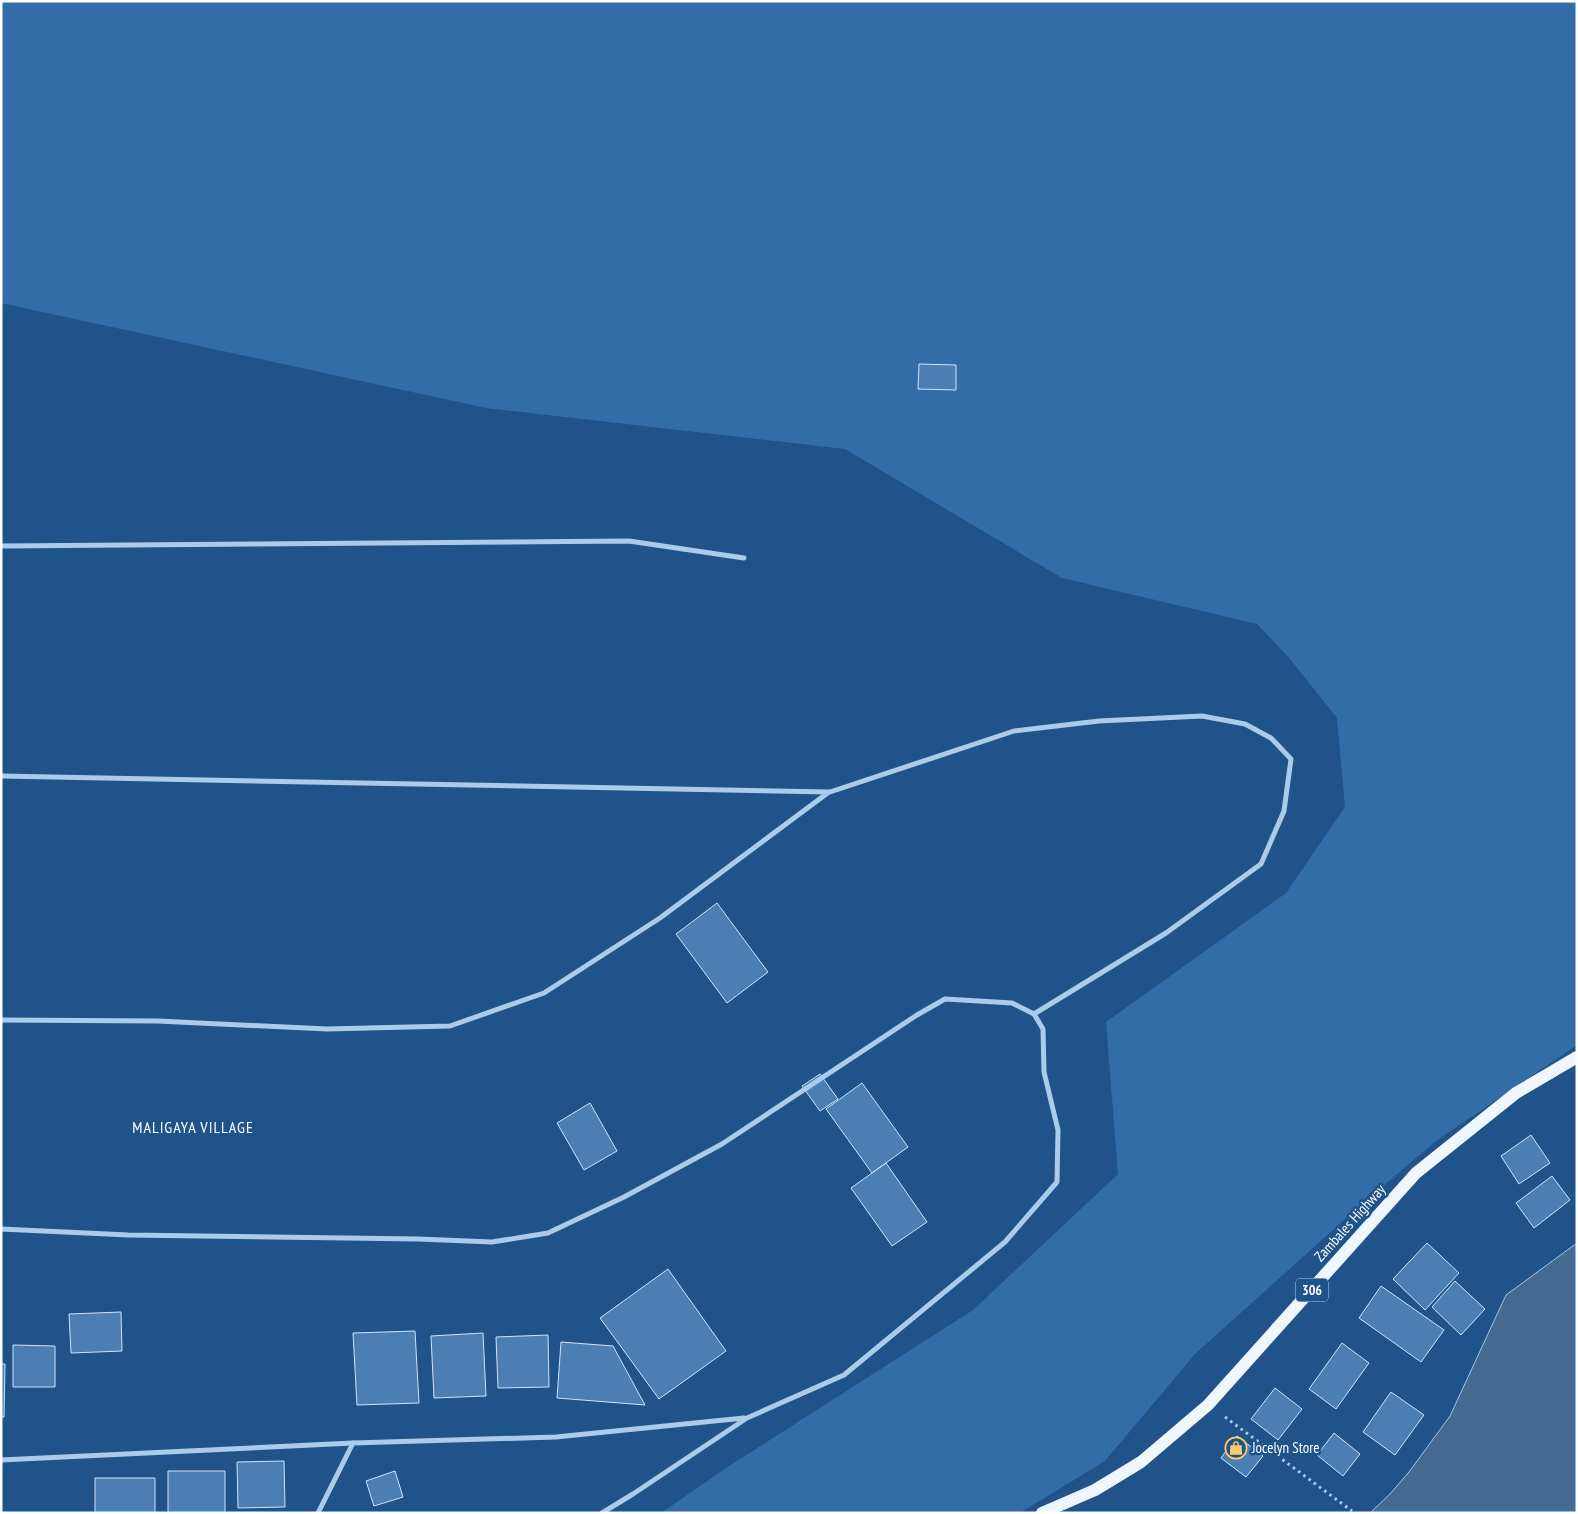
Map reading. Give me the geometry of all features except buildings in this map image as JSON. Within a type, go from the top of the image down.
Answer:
[{"type":"main road","name":"Zambales Highway","points":[[1042,1513],[1096,1490],[1141,1462],[1208,1405],[1416,1173],[1516,1093],[1577,1057]]},
{"type":"street","points":[[1,546],[629,541],[744,558]]},
{"type":"street","points":[[1,1020],[158,1021],[327,1029],[450,1026],[544,993],[660,918],[830,792],[1014,731],[1099,721],[1202,716],[1245,724],[1272,738],[1291,760],[1284,811],[1261,864],[1166,933],[1034,1014]]},
{"type":"street","points":[[1,776],[830,792]]},
{"type":"street","points":[[1,1229],[128,1235],[492,1242],[548,1233],[624,1197],[722,1144],[945,998],[1012,1003],[1034,1014],[1043,1029],[1044,1072],[1058,1130],[1057,1182],[1005,1242],[844,1375],[747,1418],[602,1513]]},
{"type":"street","points":[[1,1460],[353,1443],[556,1437],[747,1418]]},
{"type":"street","points":[[318,1513],[353,1443]]},
{"type":"path","points":[[1208,1405],[1352,1511]]},
{"type":"shaded area","points":[[1,1],[1577,1],[1577,1045],[1436,1141],[1354,1211],[1195,1354],[1105,1461],[1020,1513],[661,1513],[726,1468],[973,1310],[1118,1174],[1106,1022],[1286,893],[1345,807],[1337,718],[1290,659],[1257,624],[1062,578],[845,449],[486,408],[1,303]]},
{"type":"shaded area","points":[[1577,1243],[1577,1513],[1370,1513],[1409,1472],[1450,1416],[1506,1295]]},
{"type":"place","name":"Jocelyn Store","points":[[1236,1448]]},
{"type":"district","name":"MALIGAYA VILLAGE","points":[[193,1127]]}]
